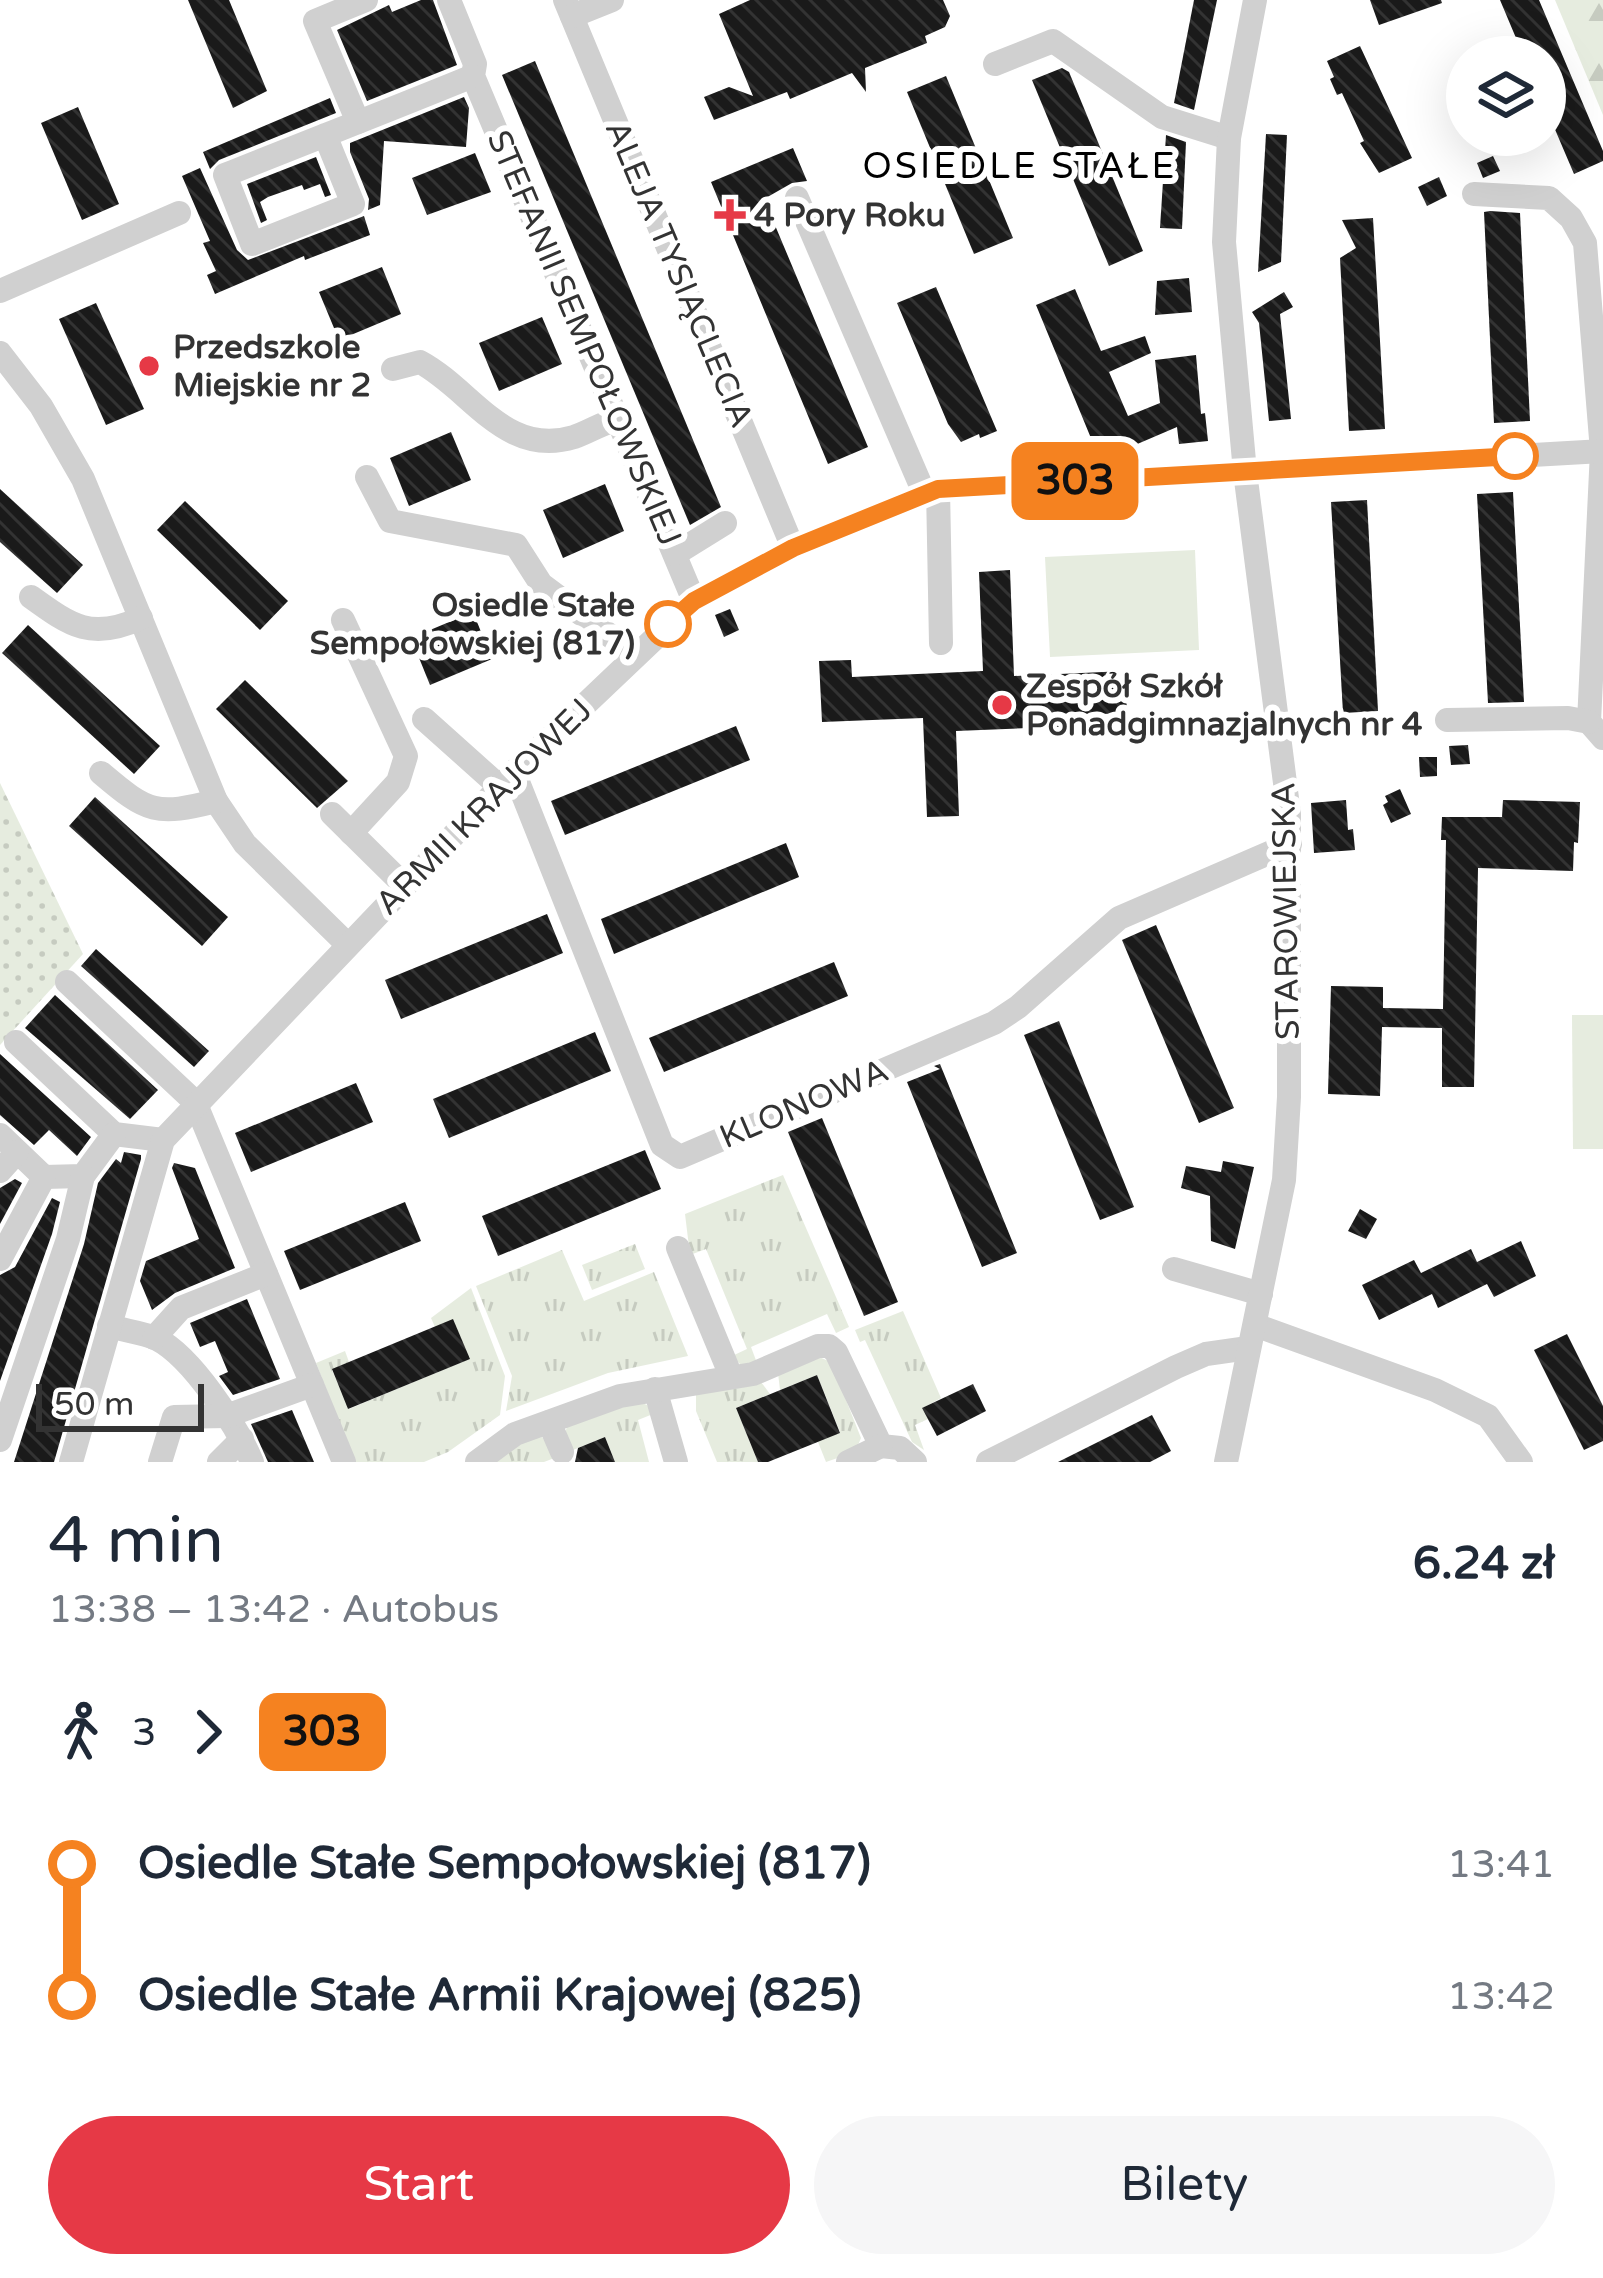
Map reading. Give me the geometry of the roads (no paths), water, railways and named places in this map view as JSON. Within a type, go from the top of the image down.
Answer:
[{"type":"street","points":[[358,122],[315,21],[365,0]]},
{"type":"street","name":"STEFANII SEMPOŁOWSKIEJ","points":[[449,0],[475,64],[472,76],[694,601]]},
{"type":"street","points":[[569,8],[612,0]]},
{"type":"street","name":"STAROWIEJSKA","points":[[1226,1462],[1284,1180],[1288,1138],[1290,844],[1245,472],[1224,242],[1228,138],[1255,0]]},
{"type":"street","name":"ALEJA TYSIĄCLECIA","points":[[569,8],[793,548]]},
{"type":"street","points":[[995,64],[1053,41],[1162,117],[1228,138]]},
{"type":"street","points":[[325,135],[353,204],[252,244],[225,175],[472,76]]},
{"type":"street","points":[[1447,720],[1568,718],[1596,730],[1602,451],[1585,243],[1570,218],[1549,198],[1474,194]]},
{"type":"street","points":[[797,198],[932,492],[941,643]]},
{"type":"street","points":[[0,290],[179,214]]},
{"type":"street","points":[[0,353],[70,453],[216,801],[245,844],[348,945]]},
{"type":"street","points":[[393,369],[420,362],[447,377],[481,412],[521,439],[573,437],[617,418]]},
{"type":"street","name":"ARMII KRAJOWEJ","points":[[71,1462],[163,1140],[507,779],[694,601],[793,548],[932,492],[1602,451]]},
{"type":"street","points":[[367,477],[390,521],[516,545],[541,584],[632,658]]},
{"type":"street","points":[[675,554],[724,523]]},
{"type":"street","points":[[31,597],[64,622],[86,629],[110,629],[141,618]]},
{"type":"street","points":[[343,620],[406,756],[398,782],[351,833]]},
{"type":"street","points":[[424,719],[507,779]]},
{"type":"street","points":[[101,773],[140,805],[168,812],[216,801]]},
{"type":"street","name":"KLONOWA","points":[[507,779],[662,1145],[680,1156],[994,1023],[1119,918],[1290,844]]},
{"type":"street","points":[[332,814],[405,886]]},
{"type":"street","points":[[67,982],[195,1102],[344,1462]]},
{"type":"street","points":[[16,1042],[114,1134],[163,1140]]},
{"type":"street","points":[[0,1440],[68,1239],[82,1176],[114,1134]]},
{"type":"street","points":[[6,1153],[44,1177],[82,1176]]},
{"type":"street","points":[[0,1259],[44,1177]]},
{"type":"street","points":[[678,1248],[730,1376]]},
{"type":"street","points":[[1174,1269],[1261,1294]]},
{"type":"street","points":[[154,1337],[181,1308],[266,1274]]},
{"type":"street","points":[[110,1327],[154,1337],[177,1353],[247,1450],[220,1462]]},
{"type":"street","points":[[988,1462],[1176,1367],[1252,1336],[1435,1390],[1488,1416],[1521,1462]]},
{"type":"street","points":[[477,1462],[515,1434],[620,1396],[730,1376],[770,1380],[818,1346],[836,1352],[881,1446]]},
{"type":"street","points":[[160,1462],[174,1417],[226,1416],[312,1385]]},
{"type":"street","points":[[656,1388],[676,1462]]},
{"type":"street","points":[[549,1422],[562,1452]]},
{"type":"street","points":[[848,1462],[881,1446],[900,1448],[914,1462]]},
{"type":"place","name":"4 Pory Roku","points":[[730,215]]},
{"type":"place","name":"Przedszkole Miejskie nr 2","points":[[149,366]]},
{"type":"place","name":"Osiedle Stałe Sempołowskiej (817)","points":[[668,624]]},
{"type":"place","name":"Zespół Szkół Ponadgimnazjalnych nr 4","points":[[1002,705]]},
{"type":"district","name":"OSIEDLE STAŁE","points":[[1020,166]]}]
